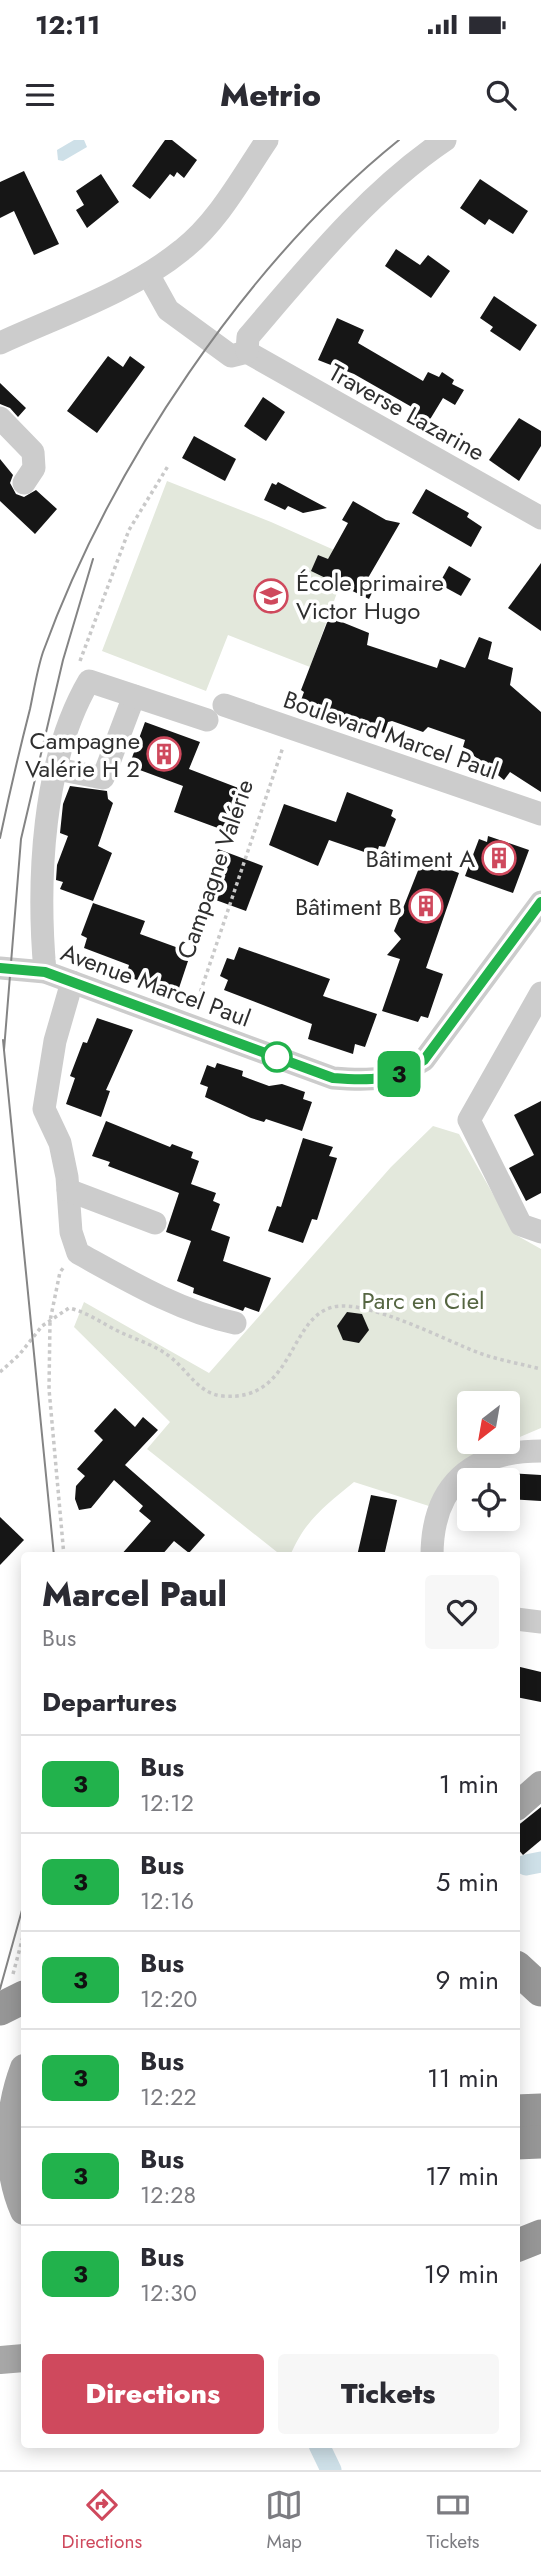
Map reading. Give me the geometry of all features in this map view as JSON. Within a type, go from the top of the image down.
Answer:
[{"type":"highway","points":[[520,1971],[541,1991]]},
{"type":"highway","points":[[520,1980],[541,1991]]},
{"type":"highway","points":[[0,2009],[18,1986]]},
{"type":"highway","points":[[520,2111],[541,2110]]},
{"type":"highway","points":[[520,2143],[541,2142]]},
{"type":"highway","points":[[520,2244],[541,2236]]},
{"type":"main road","points":[[520,1803],[541,1784]]},
{"type":"main road","points":[[21,2080],[11,2119],[12,2156],[21,2204]]},
{"type":"main road","points":[[0,2183],[12,2156]]},
{"type":"main road","points":[[0,2360],[21,2358]]},
{"type":"street","points":[[0,342],[148,274],[183,249],[212,220],[267,140]]},
{"type":"street","points":[[247,352],[247,337],[332,238],[427,153],[446,140]]},
{"type":"street","name":"Traverse Lazarine","points":[[148,274],[168,310],[231,356],[247,352],[541,518]]},
{"type":"street","points":[[0,418],[33,452],[34,468],[24,483]]},
{"type":"street","points":[[45,972],[41,926],[44,843],[57,769],[76,704],[89,681],[134,696],[103,778],[57,769]]},
{"type":"street","name":"Boulevard Marcel Paul","points":[[134,696],[290,729],[541,814]]},
{"type":"street","name":"Avenue Marcel Paul","points":[[0,968],[45,972],[333,1078],[372,1081],[405,1072],[424,1060],[541,902]]},
{"type":"street","points":[[72,982],[55,1041],[44,1109],[60,1143],[71,1232],[78,1253],[146,1290],[234,1324]]},
{"type":"street","points":[[541,993],[469,1121],[520,1225],[541,1232]]},
{"type":"street","points":[[68,1191],[155,1223]]},
{"type":"street","points":[[432,1552],[433,1526],[440,1505],[450,1487],[470,1466],[500,1455],[541,1451]]},
{"type":"street","points":[[520,1619],[541,1622]]},
{"type":"path","points":[[80,663],[129,530],[168,466]]},
{"type":"path","name":"Campagne Valérie","points":[[189,1025],[290,729]]},
{"type":"path","points":[[64,1552],[49,1389],[50,1321],[60,1272],[78,1253]]},
{"type":"path","points":[[0,1371],[19,1355],[42,1326],[69,1308],[88,1313],[112,1328],[169,1355],[202,1390],[222,1396],[244,1395],[267,1385],[284,1366],[313,1322],[333,1307],[360,1308],[483,1354],[541,1369]]},
{"type":"path","points":[[18,1986],[21,1960]]},
{"type":"green space","points":[[167,481],[350,557],[310,667],[228,635],[206,691],[102,651]]},
{"type":"green space","name":"Parc en Ciel","points":[[433,1126],[459,1134],[516,1235],[541,1249],[541,1428],[520,1437],[520,1391],[457,1391],[457,1454],[485,1454],[471,1468],[457,1468],[457,1482],[432,1507],[354,1482],[309,1523],[292,1552],[277,1552],[147,1449],[170,1422],[74,1327],[84,1302],[209,1373],[391,1167]]},
{"type":"shaded area","points":[[74,140],[84,140],[87,147],[63,161],[58,160],[57,150]]},
{"type":"building","points":[[165,140],[172,140],[197,160],[184,178],[177,172],[174,177],[170,174],[150,199],[132,186]]},
{"type":"building","points":[[24,171],[59,244],[34,255],[14,211],[0,218],[0,182]]},
{"type":"building","points":[[101,174],[119,202],[87,228],[76,210],[84,205],[76,191]]},
{"type":"building","points":[[480,179],[528,211],[513,234],[489,219],[485,225],[460,208]]},
{"type":"building","points":[[396,249],[420,265],[428,255],[450,271],[431,298],[385,266]]},
{"type":"building","points":[[494,296],[537,325],[520,351],[490,331],[493,327],[480,318]]},
{"type":"building","points":[[337,318],[364,330],[358,343],[423,381],[428,372],[439,377],[442,372],[454,380],[452,384],[464,390],[455,405],[443,398],[426,426],[412,418],[417,410],[354,374],[318,360]]},
{"type":"building","points":[[108,356],[123,367],[130,356],[145,367],[97,433],[67,411]]},
{"type":"building","points":[[0,383],[26,408],[18,417],[10,408],[0,404]]},
{"type":"building","points":[[263,397],[285,412],[266,441],[244,426]]},
{"type":"building","points":[[519,418],[541,431],[541,446],[519,481],[489,460]]},
{"type":"building","points":[[194,436],[236,459],[225,481],[182,458]]},
{"type":"building","points":[[0,459],[13,475],[10,483],[16,494],[24,497],[36,490],[57,509],[35,534],[0,501]]},
{"type":"building","points":[[278,482],[327,508],[303,513],[288,506],[285,510],[264,500],[272,483],[276,485]]},
{"type":"building","points":[[426,489],[469,513],[467,517],[482,527],[471,547],[412,513]]},
{"type":"building","points":[[353,501],[386,520],[400,523],[368,578],[377,582],[369,599],[311,571],[318,555],[328,559],[348,523],[342,520]]},
{"type":"building","points":[[541,563],[541,631],[508,608]]},
{"type":"building","points":[[449,566],[471,579],[461,596],[439,584]]},
{"type":"building","points":[[332,618],[369,633],[367,645],[437,668],[440,659],[465,668],[479,637],[492,642],[488,659],[513,668],[510,685],[541,712],[541,792],[510,772],[504,780],[463,747],[465,740],[428,727],[423,732],[392,721],[388,722],[384,733],[300,703],[304,692],[301,690],[328,620]]},
{"type":"building","points":[[145,722],[200,742],[189,769],[241,789],[226,831],[174,812],[183,786],[129,766]]},
{"type":"building","points":[[70,786],[107,791],[108,799],[113,803],[98,846],[112,853],[93,901],[60,889],[63,882],[56,880],[57,865],[68,836],[60,833],[63,804]]},
{"type":"building","points":[[347,792],[393,810],[391,816],[396,819],[385,847],[379,846],[376,856],[329,840],[318,866],[269,845],[284,804],[336,822]]},
{"type":"building","name":"Bâtiment A","points":[[488,836],[529,850],[513,893],[465,876],[479,839],[487,842]]},
{"type":"building","points":[[218,849],[263,866],[246,911],[202,895]]},
{"type":"building","name":"Bâtiment B","points":[[434,864],[459,873],[426,968],[443,974],[428,1018],[421,1016],[418,1022],[382,1011],[400,959],[387,955],[401,939],[394,931],[419,868]]},
{"type":"building","points":[[93,903],[145,921],[140,934],[184,950],[182,956],[189,958],[179,988],[171,985],[168,991],[126,976],[129,965],[84,948],[87,938],[81,935]]},
{"type":"building","points":[[239,947],[330,979],[323,996],[377,1014],[365,1047],[355,1044],[353,1054],[308,1039],[312,1024],[224,990],[228,980],[220,976],[227,958],[234,960]]},
{"type":"building","points":[[97,1018],[133,1030],[106,1090],[110,1091],[101,1117],[66,1104],[75,1078],[70,1076],[83,1042],[87,1043]]},
{"type":"building","points":[[217,1063],[243,1071],[242,1076],[269,1086],[282,1084],[305,1092],[303,1099],[312,1102],[302,1131],[266,1119],[264,1122],[251,1118],[205,1097],[208,1087],[200,1084],[207,1065],[215,1068]]},
{"type":"building","points":[[541,1101],[541,1193],[526,1201],[509,1168],[534,1155],[514,1115]]},
{"type":"building","points":[[106,1121],[170,1147],[172,1144],[193,1152],[191,1158],[199,1161],[191,1184],[216,1193],[213,1201],[220,1204],[211,1230],[230,1237],[223,1261],[271,1278],[259,1312],[245,1307],[243,1311],[193,1293],[194,1288],[177,1281],[191,1241],[166,1232],[179,1193],[108,1166],[110,1162],[92,1156]]},
{"type":"building","points":[[303,1138],[333,1147],[329,1156],[337,1158],[317,1220],[312,1219],[303,1243],[268,1231],[277,1206],[281,1207]]},
{"type":"building","points":[[347,1312],[362,1314],[369,1330],[359,1343],[343,1340],[337,1326]]},
{"type":"building","points":[[115,1408],[135,1427],[143,1417],[158,1430],[125,1465],[205,1535],[190,1552],[174,1541],[164,1552],[124,1552],[151,1521],[139,1511],[143,1506],[114,1480],[91,1508],[79,1510],[75,1499],[76,1486],[85,1476],[77,1469],[103,1440],[94,1431]]},
{"type":"building","points":[[520,1474],[541,1475],[541,1501],[520,1500]]},
{"type":"building","points":[[371,1495],[397,1500],[385,1552],[358,1552]]},
{"type":"building","points":[[0,1517],[24,1540],[0,1565]]},
{"type":"building","points":[[520,1667],[541,1672],[541,1702],[520,1698]]},
{"type":"building","points":[[541,1807],[541,1840],[523,1855],[520,1852],[520,1824]]},
{"type":"waterway","points":[[526,1865],[541,1862]]},
{"type":"waterway","points":[[320,2448],[331,2470]]},
{"type":"tram line","points":[[0,838],[43,652],[71,582],[105,512],[145,442],[189,373],[237,308],[288,246],[343,190],[399,140]]},
{"type":"tram line","points":[[4,1050],[21,839],[63,660],[93,559]]},
{"type":"tram line","points":[[3,1040],[54,1552]]},
{"type":"tram line","points":[[0,1989],[21,1914]]},
{"type":"bus line","name":"3","points":[[0,968],[45,972],[333,1078],[372,1081],[405,1072],[424,1060],[541,902]]},
{"type":"place","name":"École primaire Victor Hugo","points":[[271,596]]},
{"type":"place","name":"Campagne Valérie H 2","points":[[164,754]]},
{"type":"place","name":"Bâtiment A","points":[[499,858]]},
{"type":"place","name":"Bâtiment B","points":[[426,906]]}]
